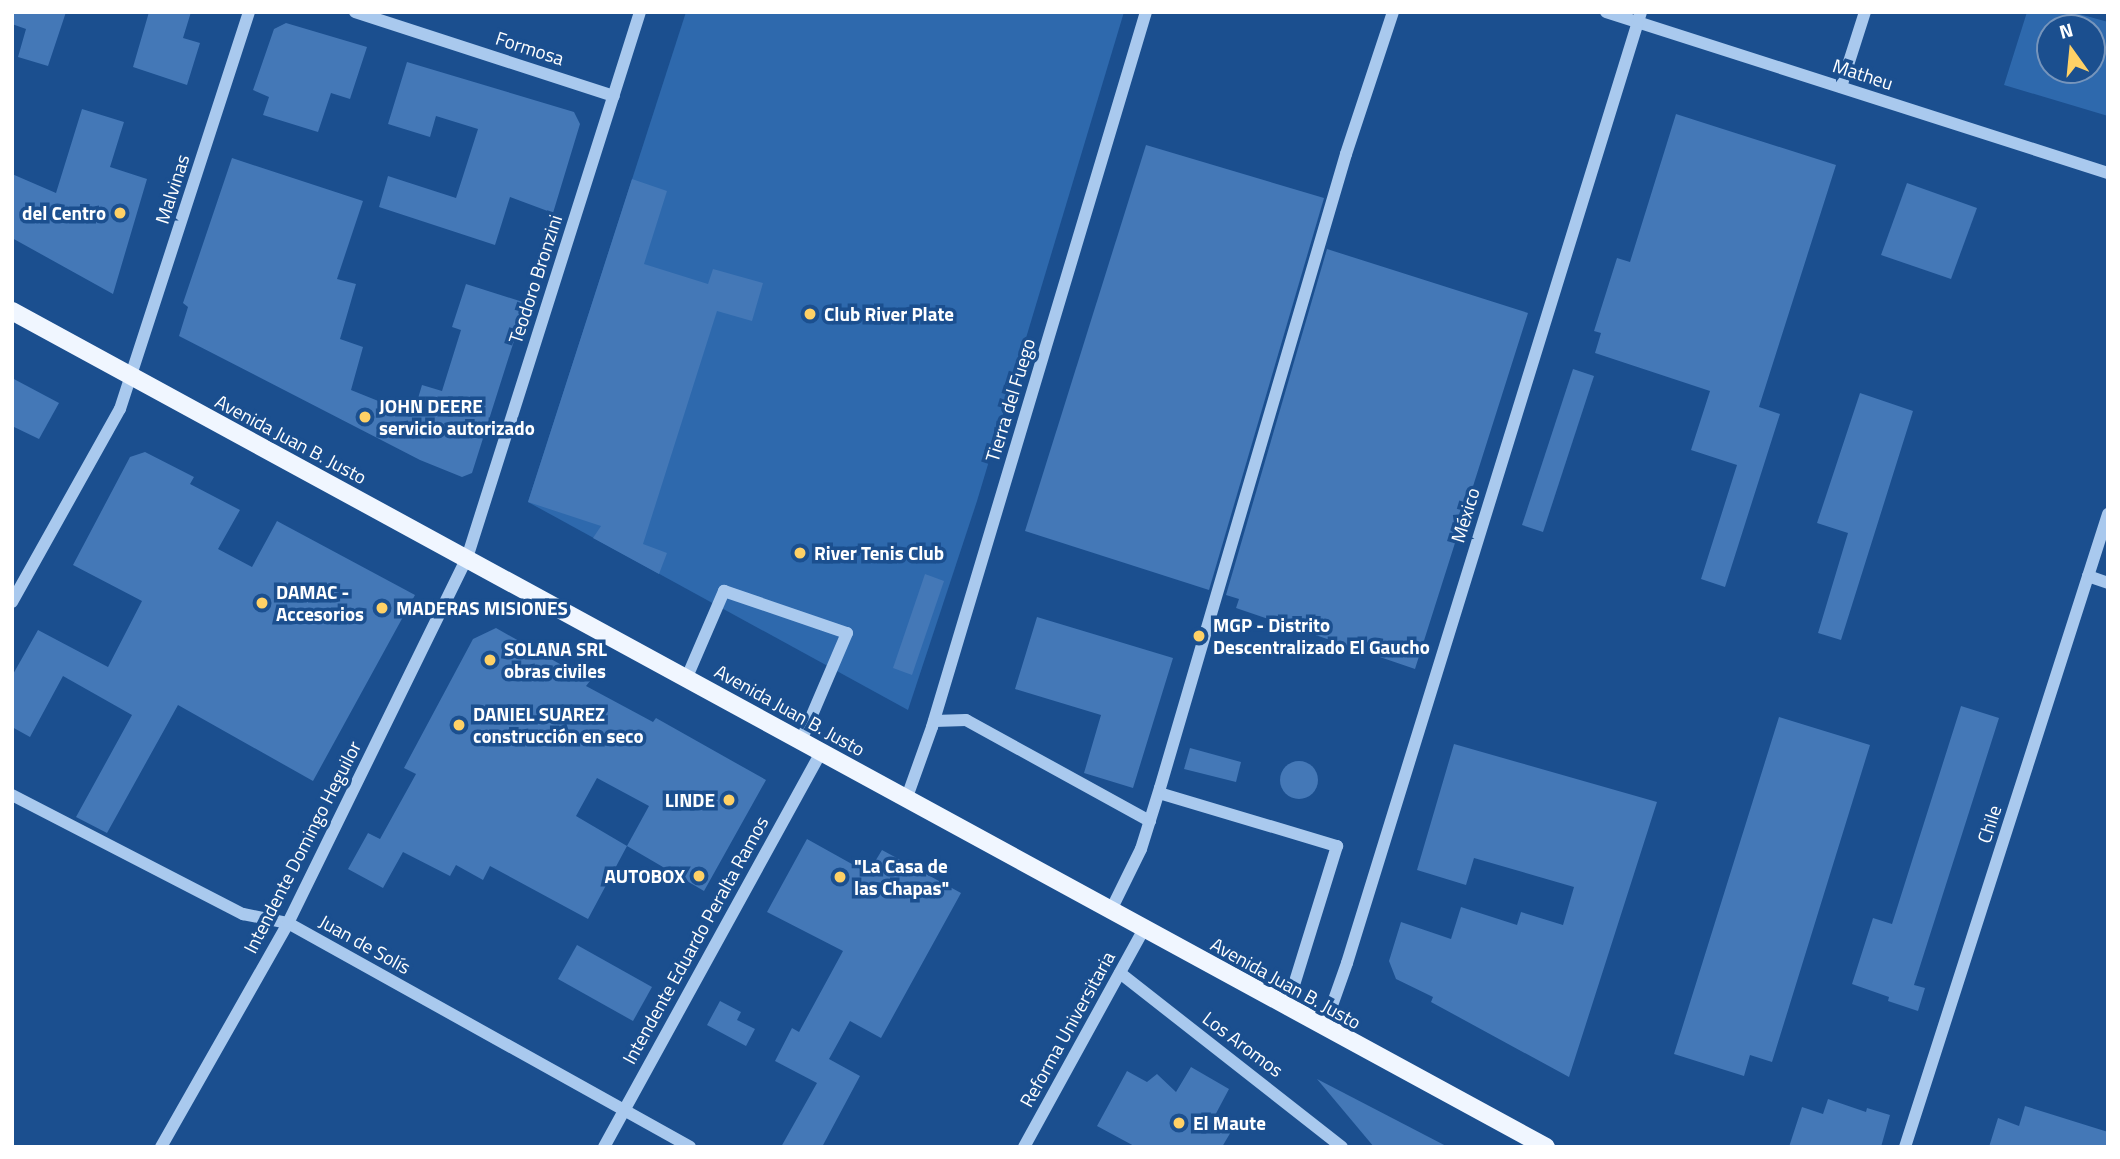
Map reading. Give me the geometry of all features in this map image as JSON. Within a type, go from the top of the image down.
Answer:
[{"type":"main road","name":"Avenida Juan B. Justo","points":[[12,312],[687,677],[1287,1008],[1546,1147]]},
{"type":"street","name":"Malvinas","points":[[12,602],[120,409],[249,12]]},
{"type":"street","name":"Formosa","points":[[355,12],[614,96]]},
{"type":"street","name":"Teodoro Bronzini","points":[[467,558],[640,12]]},
{"type":"street","name":"Tierra del Fuego","points":[[906,797],[934,722],[1146,12]]},
{"type":"street","points":[[1111,911],[1141,849],[1159,793],[1346,154],[1393,12]]},
{"type":"street","name":"Matheu","points":[[1606,12],[1639,17],[1841,88],[2108,173]]},
{"type":"street","points":[[1841,88],[1865,12]]},
{"type":"street","name":"México","points":[[1324,1028],[1351,950],[1639,17]]},
{"type":"street","name":"Chile","points":[[1905,1147],[2108,514]]},
{"type":"street","name":"Intendente Domingo Heguilor","points":[[160,1147],[288,923],[467,558]]},
{"type":"street","points":[[2088,576],[2108,583]]},
{"type":"street","points":[[687,677],[724,591],[848,633],[801,741]]},
{"type":"street","points":[[934,722],[966,720],[1150,821]]},
{"type":"street","name":"Intendente Eduardo Peralta Ramos","points":[[604,1147],[821,752]]},
{"type":"street","points":[[1159,793],[1338,846],[1287,1008]]},
{"type":"street","name":"Juan de Solís","points":[[12,795],[243,914],[288,923],[690,1147]]},
{"type":"street","name":"Reforma Universitaria","points":[[1024,1147],[1144,929]]},
{"type":"street","name":"Los Aromos","points":[[1120,973],[1342,1147]]},
{"type":"shaded area","name":"Club River Plate","points":[[686,12],[1124,12],[977,501],[908,710],[528,502]]},
{"type":"shaded area","points":[[2027,12],[2079,14],[2036,14],[2036,84],[2106,84],[2108,22],[2108,116],[2004,85]]},
{"type":"building","points":[[12,12],[66,12],[48,66],[18,57],[26,29],[12,24]]},
{"type":"building","points":[[149,12],[191,12],[183,38],[200,43],[187,85],[133,67]]},
{"type":"building","points":[[286,23],[367,47],[350,99],[331,93],[318,132],[263,115],[269,97],[253,90],[274,29]]},
{"type":"building","points":[[407,62],[574,112],[580,124],[553,213],[510,197],[495,245],[379,207],[388,176],[456,198],[478,129],[436,116],[430,137],[388,124]]},
{"type":"building","points":[[82,109],[124,122],[110,167],[147,179],[113,294],[12,238],[12,174],[56,193]]},
{"type":"building","points":[[1676,114],[1836,165],[1759,407],[1780,414],[1725,587],[1701,579],[1737,465],[1691,450],[1710,391],[1595,353],[1601,333],[1594,331],[1617,258],[1630,262]]},
{"type":"building","points":[[1146,145],[1324,198],[1209,590],[1025,531]]},
{"type":"building","points":[[232,158],[363,201],[337,279],[356,284],[340,339],[363,347],[351,390],[413,415],[422,385],[442,391],[461,330],[452,327],[466,284],[526,303],[472,473],[462,477],[420,460],[179,336],[188,307],[183,303]]},
{"type":"building","points":[[632,179],[667,191],[644,264],[708,284],[713,269],[763,283],[752,321],[717,311],[643,544],[667,553],[659,574],[593,538],[601,526],[528,502]]},
{"type":"building","points":[[1907,183],[1977,208],[1951,279],[1881,255]]},
{"type":"building","points":[[1327,249],[1528,313],[1415,669],[1236,608],[1239,599],[1226,595]]},
{"type":"building","points":[[1573,369],[1594,376],[1543,532],[1522,525]]},
{"type":"building","points":[[12,378],[59,403],[39,439],[12,426]]},
{"type":"building","points":[[1860,393],[1913,411],[1841,640],[1818,633],[1848,533],[1817,523]]},
{"type":"building","points":[[145,452],[194,477],[190,484],[240,510],[218,549],[252,567],[277,521],[415,595],[313,781],[178,705],[107,833],[76,817],[132,715],[63,676],[30,737],[12,727],[12,676],[38,630],[108,667],[142,601],[73,565],[130,457]]},
{"type":"building","points":[[925,574],[944,581],[912,675],[893,668]]},
{"type":"building","points":[[1037,617],[1173,658],[1133,788],[1084,773],[1101,715],[1015,689]]},
{"type":"building","points":[[496,628],[590,681],[586,686],[653,722],[656,718],[766,780],[704,891],[627,846],[588,919],[490,866],[483,880],[456,865],[450,876],[403,852],[383,888],[348,869],[368,833],[380,839],[416,774],[404,768],[473,639]],"holes":[[[597,778],[649,806],[627,846],[576,816]]]},
{"type":"building","points":[[1961,706],[1999,718],[1914,985],[1925,988],[1918,1011],[1888,1001],[1889,997],[1852,984],[1873,918],[1892,924]]},
{"type":"building","points":[[1779,717],[1870,745],[1772,1062],[1750,1055],[1744,1076],[1674,1054]]},
{"type":"building","points":[[1454,744],[1657,802],[1569,1077],[1431,1002],[1433,997],[1396,979],[1389,961],[1401,922],[1451,939],[1461,907],[1517,925],[1521,912],[1563,925],[1574,887],[1474,858],[1466,885],[1417,870]]},
{"type":"building","points":[[1190,748],[1241,762],[1236,782],[1184,769]]},
{"type":"building","points":[[1299,761],[1313,766],[1318,780],[1313,794],[1299,799],[1285,794],[1280,780],[1285,766]]},
{"type":"building","points":[[807,839],[868,873],[882,850],[961,893],[881,1038],[850,1021],[829,1059],[860,1076],[822,1147],[781,1147],[817,1083],[775,1061],[792,1028],[799,1032],[843,951],[767,912]]},
{"type":"building","points":[[577,945],[652,987],[633,1021],[558,979]]},
{"type":"building","points":[[720,1001],[741,1012],[737,1020],[755,1029],[746,1046],[707,1025]]},
{"type":"building","points":[[1191,1067],[1229,1089],[1212,1121],[1232,1130],[1222,1147],[1136,1147],[1097,1126],[1127,1071],[1147,1082],[1157,1074],[1176,1092]]},
{"type":"building","points":[[1317,1079],[1448,1147],[1374,1147]]},
{"type":"building","points":[[1828,1099],[1866,1112],[1867,1108],[1890,1115],[1881,1147],[1789,1147],[1802,1107],[1823,1114]]},
{"type":"building","points":[[2025,1106],[2108,1132],[2108,1147],[1989,1147],[1998,1118],[2019,1126]]},
{"type":"place","name":"del Centro","points":[[120,213]]},
{"type":"place","name":"Club River Plate","points":[[810,314]]},
{"type":"place","name":"JOHN DEERE servicio autorizado","points":[[365,417]]},
{"type":"place","name":"River Tenis Club","points":[[800,553]]},
{"type":"place","name":"DAMAC - Accesorios","points":[[262,603]]},
{"type":"place","name":"MADERAS MISIONES","points":[[382,608]]},
{"type":"place","name":"MGP - Distrito Descentralizado El Gaucho","points":[[1199,636]]},
{"type":"place","name":"SOLANA SRL obras civiles","points":[[490,660]]},
{"type":"place","name":"DANIEL SUAREZ construcción en seco","points":[[459,725]]},
{"type":"place","name":"LINDE","points":[[729,800]]},
{"type":"place","name":"AUTOBOX","points":[[699,876]]},
{"type":"place","name":"\"La Casa de las Chapas\"","points":[[840,877]]},
{"type":"place","name":"El Maute","points":[[1179,1123]]}]
